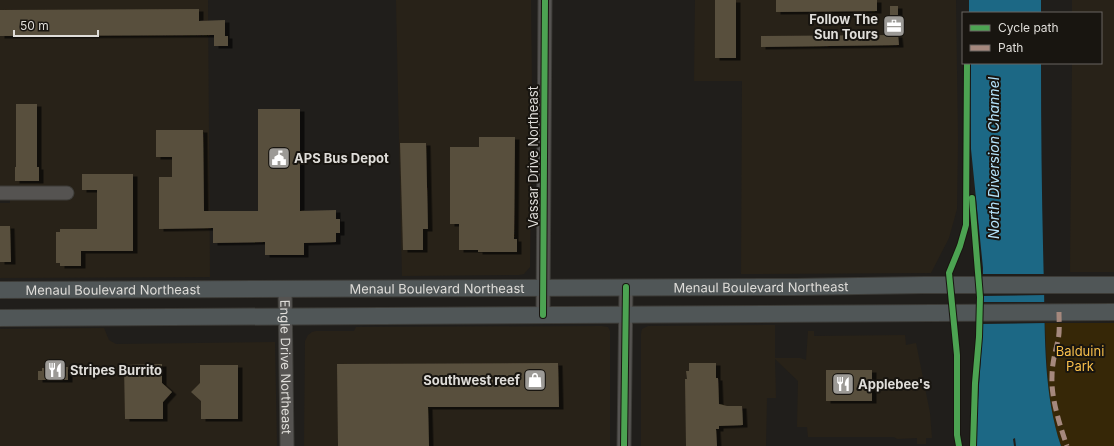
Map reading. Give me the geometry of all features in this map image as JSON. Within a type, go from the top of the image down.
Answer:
[{"type":"main road","name":"Menaul Boulevard Northeast","points":[[0,290],[1114,285]]},
{"type":"main road","name":"Menaul Boulevard Northeast","points":[[0,318],[286,315],[1114,312]]},
{"type":"street","name":"Vassar Drive Northeast","points":[[543,314],[545,0]]},
{"type":"street","points":[[0,193],[67,193]]},
{"type":"street","points":[[624,446],[626,287]]},
{"type":"street","name":"Engle Drive Northeast","points":[[285,288],[287,446]]},
{"type":"shaded area","points":[[0,0],[208,0],[210,277],[0,278],[0,203],[10,203],[10,190],[0,190]]},
{"type":"shaded area","points":[[396,0],[531,0],[532,97],[530,267],[524,274],[402,276]]},
{"type":"shaded area","points":[[695,0],[956,0],[958,140],[957,209],[949,238],[931,273],[741,274],[742,81],[694,81]]},
{"type":"shaded area","points":[[1072,0],[1114,0],[1114,272],[1070,272],[1072,64],[1102,64],[1102,12],[1072,12]]},
{"type":"shaded area","points":[[775,325],[775,358],[800,358],[806,360],[808,331],[814,331],[814,336],[905,335],[906,345],[916,343],[930,413],[932,438],[926,438],[926,444],[917,444],[917,438],[808,437],[807,427],[797,427],[798,381],[775,359],[776,398],[767,398],[766,446],[641,446],[642,329],[648,326]]},
{"type":"shaded area","points":[[356,327],[608,327],[610,331],[610,446],[304,446],[305,341],[308,335],[312,332],[354,331]]},
{"type":"shaded area","points":[[104,328],[109,340],[116,344],[275,342],[277,446],[0,446],[0,329]]},
{"type":"green space","name":"Balduini Park","points":[[1045,323],[1114,323],[1114,446],[1061,446],[1050,400]]},
{"type":"water","points":[[969,0],[1041,0],[1041,12],[969,12]]},
{"type":"water","name":"North Diversion Channel","points":[[970,64],[1041,64],[1042,203],[1046,368],[1051,407],[1061,446],[1016,446],[1015,438],[1013,439],[1014,446],[975,446],[983,325],[983,268],[971,149]]},
{"type":"pier","points":[[981,274],[1045,274],[1046,295],[981,296]]},
{"type":"pier","points":[[981,302],[1046,302],[1047,323],[981,324]]},
{"type":"building","points":[[715,0],[736,0],[736,58],[715,58]]},
{"type":"building","points":[[776,0],[877,0],[877,11],[776,12]]},
{"type":"building","name":"Follow The Sun Tours","points":[[890,6],[898,6],[898,33],[890,33]]},
{"type":"building","points":[[199,9],[199,21],[225,20],[225,36],[228,36],[228,46],[214,46],[214,35],[0,36],[0,10]]},
{"type":"building","points":[[898,35],[899,45],[761,47],[761,36]]},
{"type":"building","points":[[16,104],[37,104],[37,167],[39,167],[39,181],[15,181]]},
{"type":"building","name":"APS Bus Depot","points":[[258,109],[300,109],[300,211],[336,210],[336,219],[340,219],[340,233],[336,233],[336,242],[304,243],[304,255],[265,255],[265,242],[213,243],[213,228],[159,229],[159,177],[172,177],[172,157],[156,157],[156,130],[203,130],[204,211],[258,211]]},
{"type":"building","points":[[479,137],[515,137],[514,239],[517,239],[517,252],[478,252],[478,250],[459,250],[459,224],[450,224],[450,147],[479,147]]},
{"type":"building","points":[[400,143],[426,143],[428,229],[423,229],[423,250],[403,250]]},
{"type":"building","points":[[82,174],[133,174],[133,251],[81,251],[81,266],[60,266],[60,263],[56,263],[56,232],[60,232],[60,229],[97,229],[97,190],[82,190]]},
{"type":"building","points":[[0,226],[10,226],[11,262],[0,262]]},
{"type":"building","name":"Stripes Burrito","points":[[50,360],[61,360],[61,367],[68,367],[68,380],[38,380],[38,371],[42,371],[42,368],[50,368]]},
{"type":"building","points":[[558,363],[559,407],[428,407],[429,446],[338,446],[337,364]]},
{"type":"building","points":[[689,363],[716,363],[719,404],[727,406],[742,406],[743,425],[719,426],[719,429],[716,429],[717,446],[686,446],[685,379],[687,379],[686,371],[689,371]]},
{"type":"building","points":[[162,364],[162,383],[172,392],[163,402],[163,419],[125,419],[124,365]]},
{"type":"building","points":[[200,365],[238,365],[238,419],[201,419],[201,401],[191,392],[200,383]]},
{"type":"building","points":[[826,370],[872,370],[872,401],[826,401]]},
{"type":"marked path","points":[[1059,312],[1059,334],[1053,363],[1052,385],[1056,412],[1067,446]]},
{"type":"cycle path","points":[[543,315],[545,0]]},
{"type":"cycle path","points":[[959,446],[957,435],[957,355],[949,273],[960,246],[966,225],[967,64]]},
{"type":"cycle path","points":[[972,198],[980,297],[973,446]]},
{"type":"cycle path","points":[[624,446],[626,287]]},
{"type":"place","name":"Follow The Sun Tours","points":[[894,26]]},
{"type":"place","name":"APS Bus Depot","points":[[279,158]]},
{"type":"place","name":"Stripes Burrito","points":[[55,370]]},
{"type":"place","name":"Southwest reef","points":[[535,380]]},
{"type":"place","name":"Applebee's","points":[[843,384]]}]
